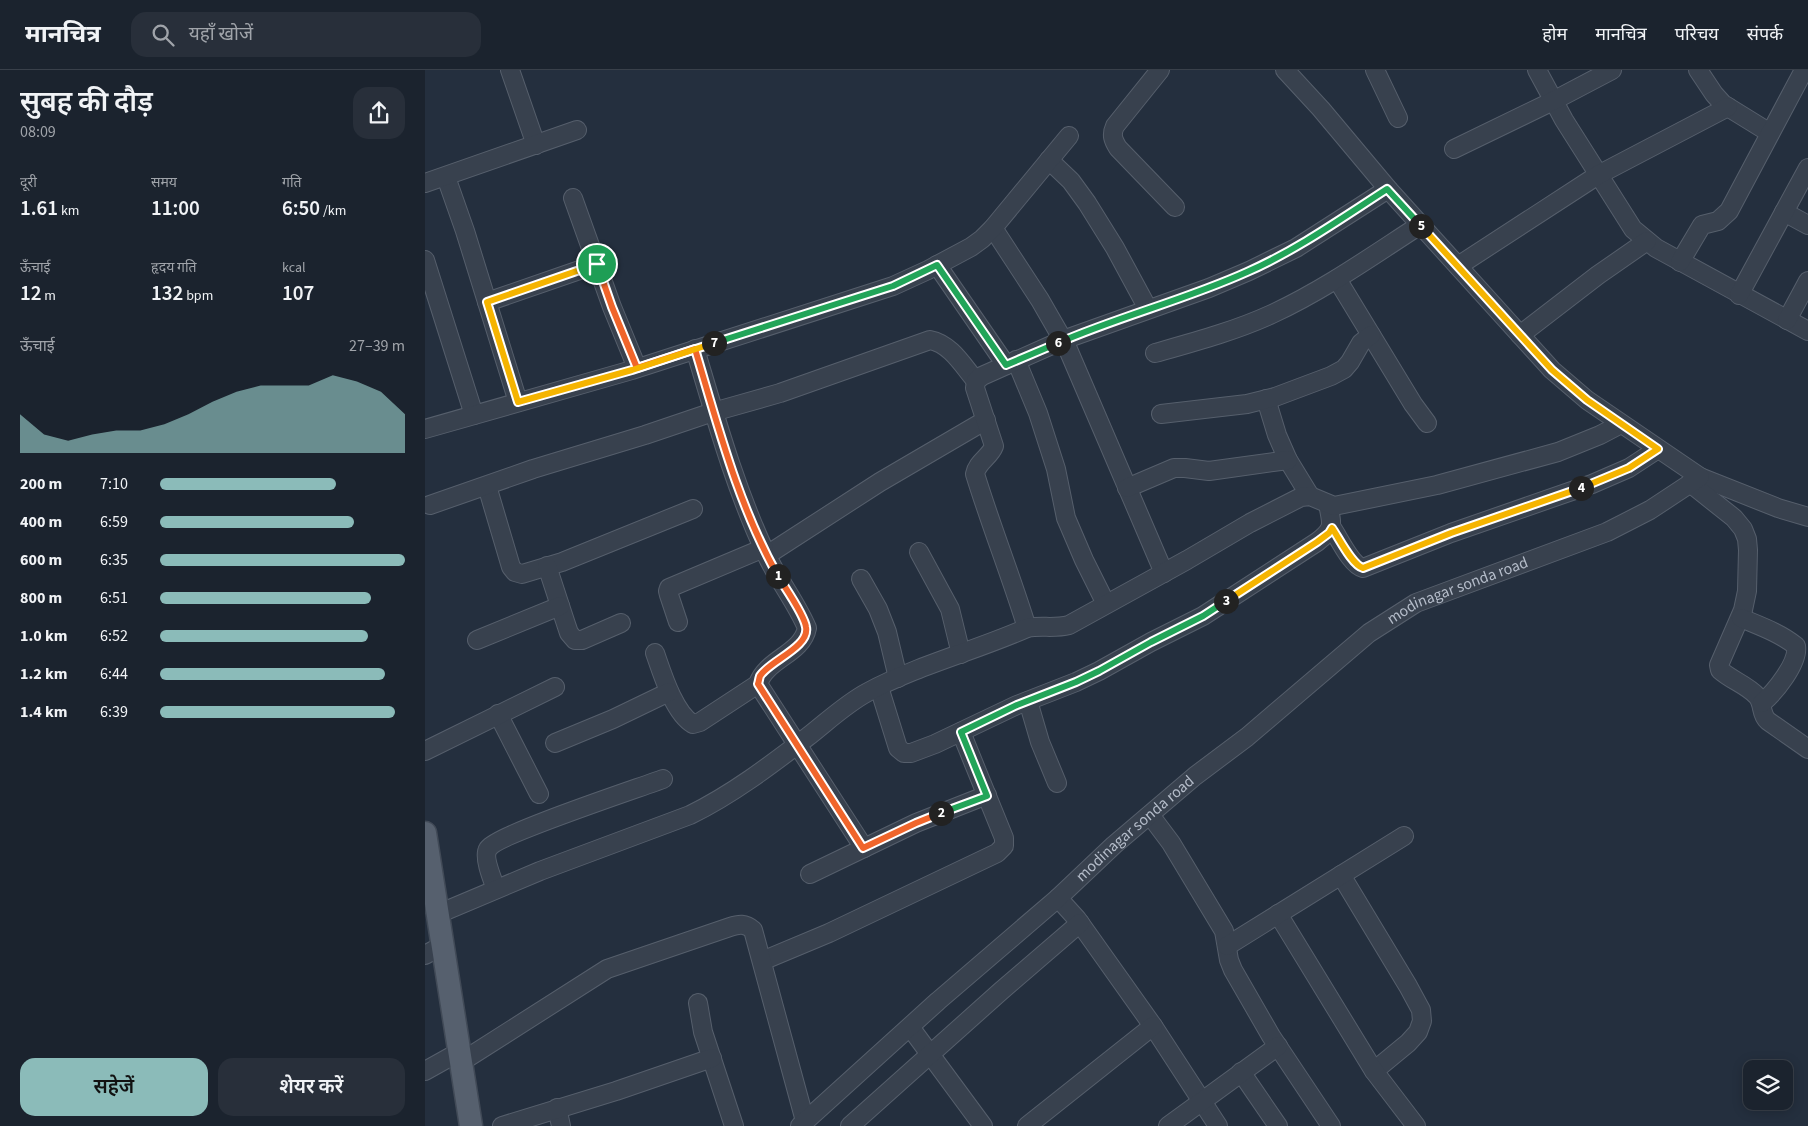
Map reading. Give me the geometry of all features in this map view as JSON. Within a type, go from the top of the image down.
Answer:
[{"type":"main road","points":[[426,847],[438,914],[434,950],[460,1057],[471,1126]]},
{"type":"street","points":[[510,70],[536,145]]},
{"type":"street","points":[[1160,70],[1115,126],[1113,140],[1117,148],[1175,207]]},
{"type":"street","points":[[1285,70],[1321,109],[1387,189],[1519,335],[1569,385],[1658,449],[1695,480],[1743,528],[1748,550],[1747,591],[1741,618],[1719,665],[1720,670],[1755,694],[1762,703],[1764,718],[1808,749]]},
{"type":"street","points":[[1375,70],[1398,118]]},
{"type":"street","points":[[1537,70],[1553,101],[1633,229],[1647,241],[1680,262],[1808,331]]},
{"type":"street","points":[[1454,149],[1612,70]]},
{"type":"street","points":[[1698,70],[1714,94],[1728,107],[1770,133]]},
{"type":"street","points":[[1680,262],[1701,225],[1718,221],[1729,211],[1804,70]]},
{"type":"street","points":[[1458,266],[1599,175],[1728,107]]},
{"type":"street","points":[[425,183],[577,130]]},
{"type":"street","points":[[425,429],[637,368],[893,286],[971,247],[993,228],[1069,136]]},
{"type":"street","points":[[1049,160],[1071,181],[1087,203],[1115,248],[1148,309]]},
{"type":"street","points":[[1739,295],[1808,168]]},
{"type":"street","points":[[446,177],[465,231],[518,402]]},
{"type":"street","points":[[1027,628],[975,474],[976,468],[991,453],[994,446],[975,388],[976,381],[982,376],[1063,340],[1209,288],[1257,268],[1296,248],[1387,189]]},
{"type":"street","points":[[573,198],[612,307],[637,368]]},
{"type":"street","points":[[1784,212],[1808,225]]},
{"type":"street","points":[[1155,353],[1271,315],[1337,279],[1420,225]]},
{"type":"street","points":[[993,228],[1040,300],[1063,340],[1164,573]]},
{"type":"street","points":[[1519,335],[1598,275],[1647,241]]},
{"type":"street","points":[[425,260],[474,414]]},
{"type":"street","points":[[487,302],[597,264]]},
{"type":"street","points":[[937,265],[1011,363],[1038,413],[1053,460],[1066,518],[1083,560],[1106,604]]},
{"type":"street","points":[[1337,279],[1413,404],[1427,423]]},
{"type":"street","points":[[1787,320],[1808,281]]},
{"type":"street","points":[[1161,414],[1247,404],[1331,376],[1344,369],[1361,343],[1371,334]]},
{"type":"street","points":[[430,505],[533,469],[628,441],[713,412],[780,393],[930,340],[947,347],[976,381]]},
{"type":"street","points":[[655,653],[669,692],[687,721],[693,724],[700,722],[758,684],[760,676],[767,669],[799,644],[807,628],[765,552],[742,498],[713,412],[695,349]]},
{"type":"street","points":[[1266,399],[1287,460],[1310,496]]},
{"type":"street","points":[[678,622],[669,595],[669,588],[765,552],[986,420]]},
{"type":"street","points":[[438,914],[540,871],[703,808],[767,767],[867,692],[911,671],[1027,628],[1036,626],[1055,628],[1069,625],[1250,523],[1301,497],[1310,496],[1334,506],[1437,485],[1558,452],[1600,435],[1621,424]]},
{"type":"street","points":[[1328,504],[1332,528],[1353,561],[1358,567],[1363,568],[1451,533],[1592,484],[1629,468],[1658,449]]},
{"type":"street","points":[[1127,488],[1173,468],[1209,471],[1287,460]]},
{"type":"street","points":[[1695,480],[1808,517]]},
{"type":"street","name":"modinagar sonda road","points":[[803,1124],[921,1041],[1114,845],[1154,819],[1195,776],[1247,737],[1369,634],[1416,602],[1607,532],[1650,510],[1695,480]]},
{"type":"street","points":[[487,486],[511,567],[515,572],[523,574],[618,541],[693,509]]},
{"type":"street","points":[[879,687],[894,740],[898,748],[904,753],[911,753],[1028,701],[1076,682],[1203,616],[1317,542],[1329,533],[1332,528]]},
{"type":"street","points":[[919,552],[949,609],[961,654]]},
{"type":"street","points":[[547,566],[569,634],[575,640],[582,640],[621,624]]},
{"type":"street","points":[[861,579],[878,609],[887,632],[898,678]]},
{"type":"street","points":[[477,640],[560,606]]},
{"type":"street","points":[[1741,618],[1787,639],[1796,646],[1797,650],[1796,656],[1779,686],[1762,703]]},
{"type":"street","points":[[758,684],[863,848]]},
{"type":"street","points":[[425,751],[555,687]]},
{"type":"street","points":[[555,743],[613,719],[669,692]]},
{"type":"street","points":[[1028,701],[1057,783]]},
{"type":"street","points":[[498,714],[539,794]]},
{"type":"street","points":[[762,961],[829,933],[997,853],[1004,846],[1004,838],[961,732]]},
{"type":"street","points":[[496,890],[486,855],[487,849],[493,843],[537,824],[663,779]]},
{"type":"street","points":[[810,874],[916,823],[987,796]]},
{"type":"street","points":[[1154,819],[1171,843],[1224,931],[1229,960],[1233,970],[1278,1046],[1331,1126]]},
{"type":"street","points":[[1227,946],[1404,836]]},
{"type":"street","points":[[1341,875],[1408,986],[1421,1010],[1423,1021],[1418,1032],[1408,1043],[1374,1070]]},
{"type":"street","points":[[1060,900],[1078,921],[1153,1026],[1218,1126]]},
{"type":"street","points":[[1278,914],[1374,1070],[1415,1126]]},
{"type":"street","points":[[850,1126],[921,1041],[1001,991],[1078,921]]},
{"type":"street","points":[[425,1071],[460,1057],[607,969],[730,927],[740,924],[748,925],[753,930],[762,961],[803,1124]]},
{"type":"street","points":[[698,1003],[703,1032],[734,1126]]},
{"type":"street","points":[[1027,1126],[1153,1026]]},
{"type":"street","points":[[921,1041],[983,1126]]},
{"type":"street","points":[[1168,1126],[1201,1100],[1278,1046]]},
{"type":"street","points":[[502,1126],[616,1091],[712,1058]]},
{"type":"street","points":[[1241,1072],[1277,1126]]},
{"type":"street","points":[[557,1108],[561,1126]]},
{"type":"route","points":[[597,264],[487,302],[518,402],[632,370],[637,368],[818,309],[893,286],[937,265],[1006,365],[1063,340],[1209,288],[1249,271],[1296,248],[1387,189],[1552,370],[1587,400],[1658,449],[1629,468],[1592,484],[1451,533],[1406,550],[1369,567],[1358,567],[1332,528],[1329,533],[1317,542],[1186,626],[1151,642],[1076,682],[1017,705],[961,732],[987,796],[916,823],[863,848],[758,684],[760,676],[767,669],[799,644],[807,628],[767,555],[745,506],[725,449],[695,349],[637,368],[597,264]]}]
